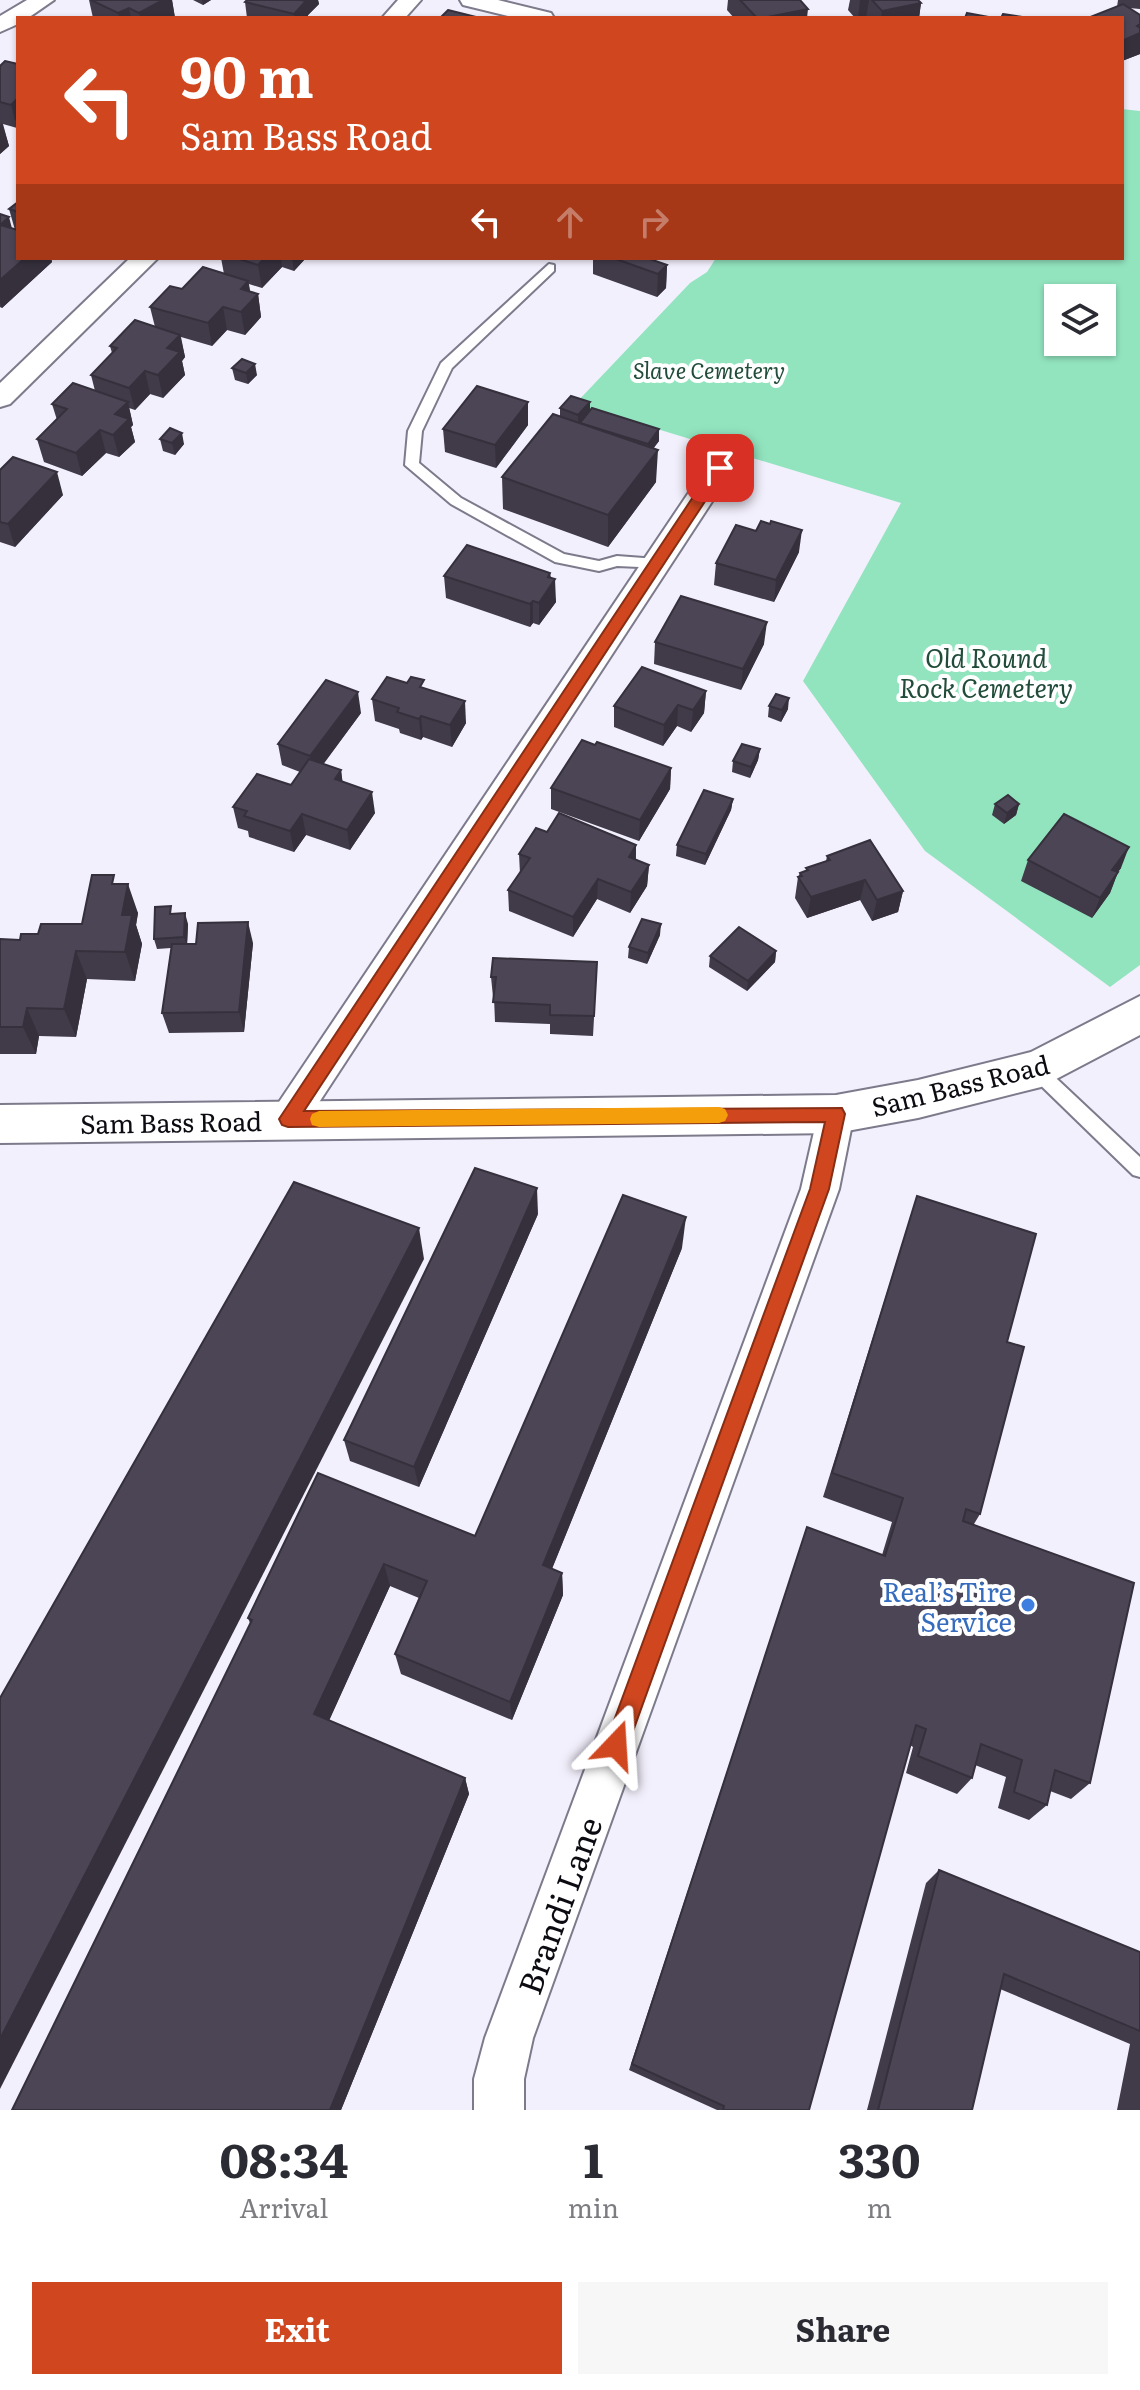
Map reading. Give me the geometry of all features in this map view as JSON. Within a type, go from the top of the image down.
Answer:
[{"type":"main road","name":"Sam Bass Road","points":[[0,1124],[836,1114],[918,1099],[1035,1069],[1084,1047],[1140,1014]]},
{"type":"street","points":[[0,25],[43,0]]},
{"type":"street","points":[[395,16],[410,0]]},
{"type":"street","points":[[471,0],[535,16]]},
{"type":"street","points":[[0,398],[143,260]]},
{"type":"street","points":[[288,1119],[720,468]]},
{"type":"street","name":"Brandi Lane","points":[[499,2110],[499,2079],[509,2038],[820,1189],[836,1114]]},
{"type":"lane","points":[[549,268],[446,366],[415,431],[412,465],[456,501],[560,558],[599,566],[617,561],[657,564]]},
{"type":"lane","points":[[1035,1069],[1140,1169]]},
{"type":"green space","name":"Old Round Rock Cemetery","points":[[1124,109],[1140,111],[1140,965],[1110,987],[925,851],[803,681],[901,503],[575,404],[690,283],[707,272],[715,260],[1124,260]]},
{"type":"building","points":[[91,0],[163,0],[139,13],[129,8],[118,13]]},
{"type":"building","points":[[740,0],[800,0],[808,9],[773,16],[755,16]]},
{"type":"building","points":[[872,0],[918,0],[921,3],[882,11]]},
{"type":"building","points":[[306,1],[294,14],[245,2]]},
{"type":"building","points":[[1123,4],[1140,15],[1137,26],[1140,33],[1124,40],[1124,16],[1093,16]]},
{"type":"building","points":[[448,10],[472,16],[442,16]]},
{"type":"building","points":[[5,61],[16,64],[16,100],[11,105],[0,102],[0,66]]},
{"type":"building","points":[[0,214],[9,217],[0,225]]},
{"type":"building","points":[[0,225],[16,229],[16,260],[23,260],[0,280]]},
{"type":"building","points":[[242,260],[263,260],[258,265]]},
{"type":"building","points":[[619,260],[653,260],[667,265],[658,274]]},
{"type":"building","points":[[203,267],[248,281],[241,289],[258,294],[241,312],[223,307],[208,323],[150,307],[170,286],[182,289]]},
{"type":"building","points":[[135,320],[180,335],[167,348],[180,352],[158,375],[145,371],[129,388],[91,375],[117,348],[110,346]]},
{"type":"building","points":[[242,359],[255,364],[246,373],[232,368]]},
{"type":"building","points":[[73,383],[128,402],[115,414],[129,419],[113,435],[100,430],[76,453],[37,439],[67,409],[52,404]]},
{"type":"building","points":[[477,386],[528,402],[495,445],[443,429]]},
{"type":"building","points":[[571,396],[590,402],[578,415],[560,408]]},
{"type":"building","points":[[592,408],[659,429],[648,444],[580,423]]},
{"type":"building","points":[[553,414],[658,450],[608,515],[502,477]]},
{"type":"building","points":[[170,428],[182,433],[172,443],[160,439]]},
{"type":"building","points":[[13,457],[57,472],[8,524],[0,522],[0,470]]},
{"type":"building","points":[[761,521],[802,530],[776,580],[716,563],[736,525],[756,531]]},
{"type":"building","points":[[467,545],[550,573],[548,577],[555,579],[539,603],[533,601],[530,604],[444,576]]},
{"type":"building","points":[[681,596],[767,622],[743,669],[655,642]]},
{"type":"building","points":[[642,667],[706,691],[693,710],[678,705],[664,725],[614,706]]},
{"type":"building","points":[[387,677],[407,683],[411,677],[424,680],[420,687],[465,701],[450,725],[421,716],[419,719],[372,699]]},
{"type":"building","points":[[326,680],[358,692],[310,756],[278,744]]},
{"type":"building","points":[[776,694],[789,698],[782,710],[769,706]]},
{"type":"building","points":[[582,740],[595,745],[597,742],[671,768],[640,820],[551,788]]},
{"type":"building","points":[[742,744],[760,749],[751,767],[733,761]]},
{"type":"building","points":[[309,759],[341,770],[335,779],[372,792],[347,830],[302,814],[290,831],[244,816],[247,811],[233,807],[257,774],[291,785]]},
{"type":"building","points":[[704,790],[733,799],[706,854],[677,845]]},
{"type":"building","points":[[1008,795],[1019,804],[1007,813],[995,804]]},
{"type":"building","points":[[559,813],[636,845],[629,857],[649,865],[631,892],[598,879],[573,917],[508,890],[530,858],[519,854],[536,828],[547,832]]},
{"type":"building","points":[[1064,814],[1129,847],[1112,870],[1118,872],[1100,898],[1028,860]]},
{"type":"building","points":[[870,840],[903,891],[877,900],[865,880],[811,897],[798,877],[802,876],[800,873],[830,860],[827,856]]},
{"type":"building","points":[[92,875],[114,875],[112,884],[128,884],[122,915],[132,915],[125,952],[76,951],[64,1009],[27,1008],[23,1027],[0,1027],[0,939],[20,940],[21,934],[38,934],[41,924],[82,924]]},
{"type":"building","points":[[171,906],[170,914],[185,913],[184,937],[154,939],[155,907]]},
{"type":"building","points":[[642,919],[661,924],[648,953],[629,947]]},
{"type":"building","points":[[248,922],[239,1012],[162,1013],[172,944],[196,944],[198,923]]},
{"type":"building","points":[[739,927],[776,951],[748,981],[710,956]]},
{"type":"building","points":[[493,958],[597,962],[594,1016],[550,1015],[550,1005],[493,1002],[496,977],[491,977]]},
{"type":"building","points":[[475,1168],[537,1188],[414,1467],[344,1440]]},
{"type":"building","points":[[294,1182],[419,1228],[0,2039],[0,1698]]},
{"type":"building","points":[[623,1195],[686,1217],[543,1565],[562,1573],[510,1702],[395,1654],[427,1581],[384,1564],[314,1714],[465,1778],[330,2110],[12,2110],[252,1620],[248,1618],[318,1473],[475,1536]]},
{"type":"building","points":[[917,1196],[1036,1234],[1007,1342],[1024,1347],[980,1514],[966,1509],[963,1521],[1134,1583],[1090,1783],[1055,1770],[1047,1805],[1014,1792],[1022,1760],[981,1744],[972,1778],[918,1756],[926,1729],[916,1725],[809,2110],[723,2110],[724,2106],[632,2064],[807,1527],[885,1556],[903,1498],[832,1473]]},
{"type":"building","points":[[939,1870],[1140,1952],[1140,2031],[1004,1974],[972,2110],[878,2110]]},
{"type":"slow traffic","points":[[319,1119],[719,1115]]},
{"type":"place","name":"Real’s Tire Service","points":[[1028,1605]]},
{"type":"route","points":[[616,1745],[820,1189],[836,1114],[288,1119],[720,468]]},
{"type":"park label","name":"Slave Cemetery","points":[[709,369]]}]
